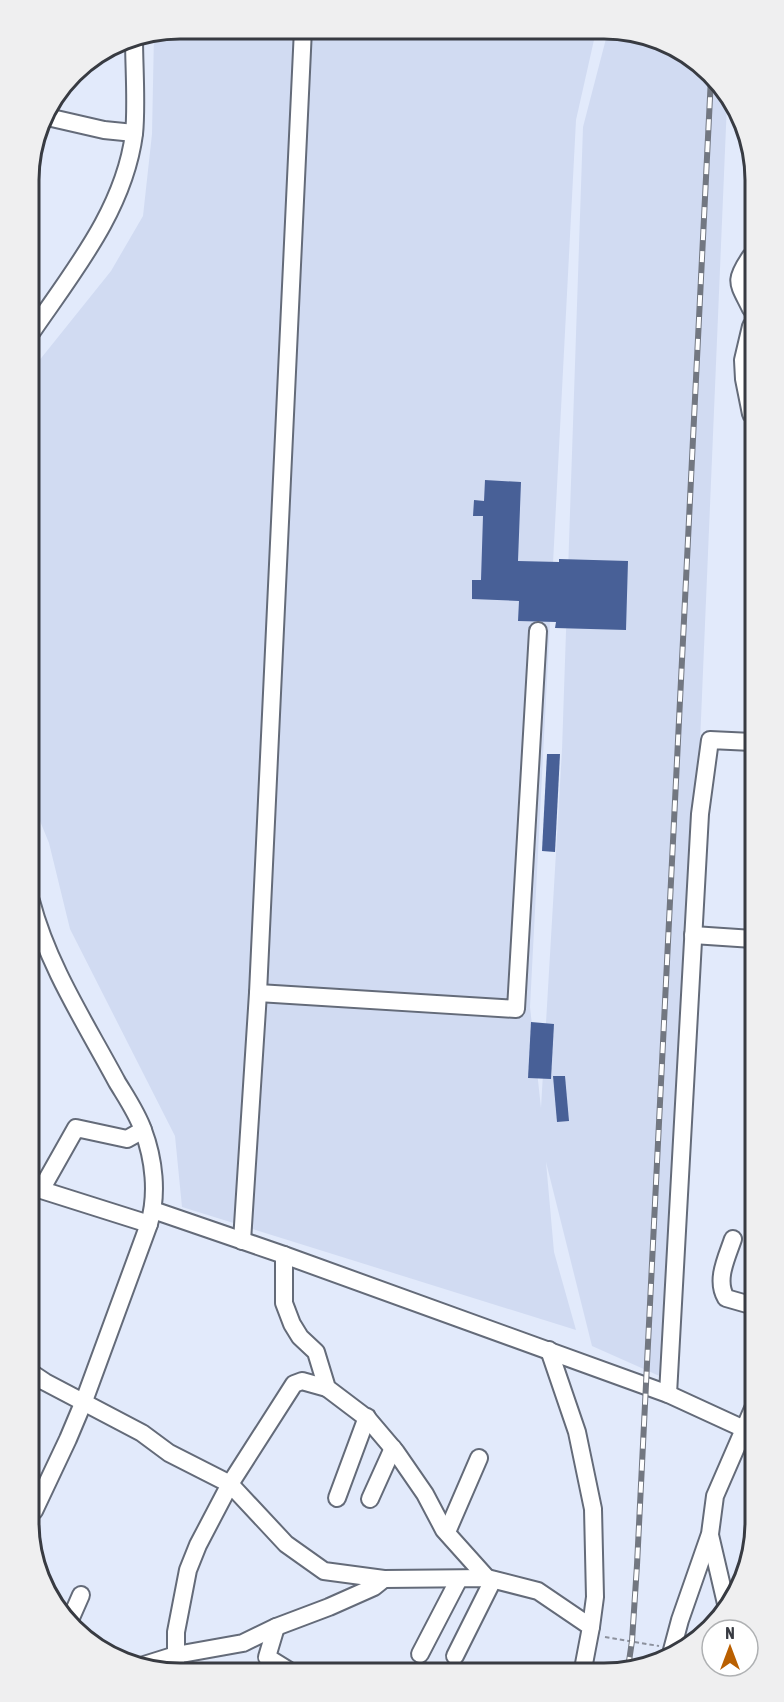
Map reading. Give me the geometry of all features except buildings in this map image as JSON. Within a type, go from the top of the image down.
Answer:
[{"type":"street","points":[[242,1241],[258,993],[303,39]]},
{"type":"street","points":[[39,321],[100,231],[125,177],[134,133],[134,46]]},
{"type":"street","points":[[54,118],[104,130],[134,133]]},
{"type":"street","points":[[745,265],[738,280],[745,296]]},
{"type":"street","points":[[745,352],[743,360],[745,384]]},
{"type":"street","points":[[258,993],[516,1009],[538,631]]},
{"type":"street","points":[[668,1394],[700,814],[710,740],[745,742]]},
{"type":"street","points":[[39,932],[143,1130],[153,1166],[151,1217],[84,1401],[39,1499]]},
{"type":"street","points":[[693,935],[745,938]]},
{"type":"street","points":[[39,1185],[76,1128],[128,1139],[143,1130]]},
{"type":"street","points":[[39,1189],[242,1241],[284,1255],[668,1394],[745,1429]]},
{"type":"street","points":[[733,1239],[721,1279],[721,1290],[726,1298],[745,1303]]},
{"type":"street","points":[[284,1255],[284,1303],[300,1337],[315,1352],[327,1388]]},
{"type":"street","points":[[549,1350],[578,1432],[593,1509],[595,1597],[584,1663]]},
{"type":"street","points":[[39,1378],[142,1433],[169,1453],[230,1484],[286,1544],[324,1571],[384,1579],[490,1579],[538,1591],[590,1631]]},
{"type":"street","points":[[176,1663],[176,1632],[188,1570],[198,1545],[230,1484],[294,1384],[302,1381],[327,1388],[367,1417],[393,1448],[425,1494],[447,1532],[490,1579]]},
{"type":"street","points":[[337,1498],[367,1417]]},
{"type":"street","points":[[674,1644],[680,1620],[710,1534],[715,1496],[745,1440]]},
{"type":"street","points":[[370,1499],[393,1448]]},
{"type":"street","points":[[447,1532],[479,1458]]},
{"type":"street","points":[[710,1534],[724,1595]]},
{"type":"street","points":[[177,1663],[243,1643],[374,1587],[384,1579]]},
{"type":"street","points":[[420,1654],[459,1579]]},
{"type":"street","points":[[455,1656],[490,1579]]},
{"type":"street","points":[[73,1614],[81,1595]]},
{"type":"street","points":[[276,1627],[267,1657],[277,1663]]},
{"type":"path","points":[[590,1631],[667,1648]]},
{"type":"shaded area","points":[[594,39],[576,120],[530,1007],[541,1108],[562,750],[583,127],[606,39],[649,46],[682,63],[704,80],[727,111],[673,1382],[592,1346],[546,1162],[554,1252],[576,1330],[182,1207],[175,1136],[70,929],[49,843],[39,819],[39,361],[111,271],[143,216],[152,134],[154,42],[162,40]]},
{"type":"railway","points":[[629,1660],[637,1565],[710,88]]}]
